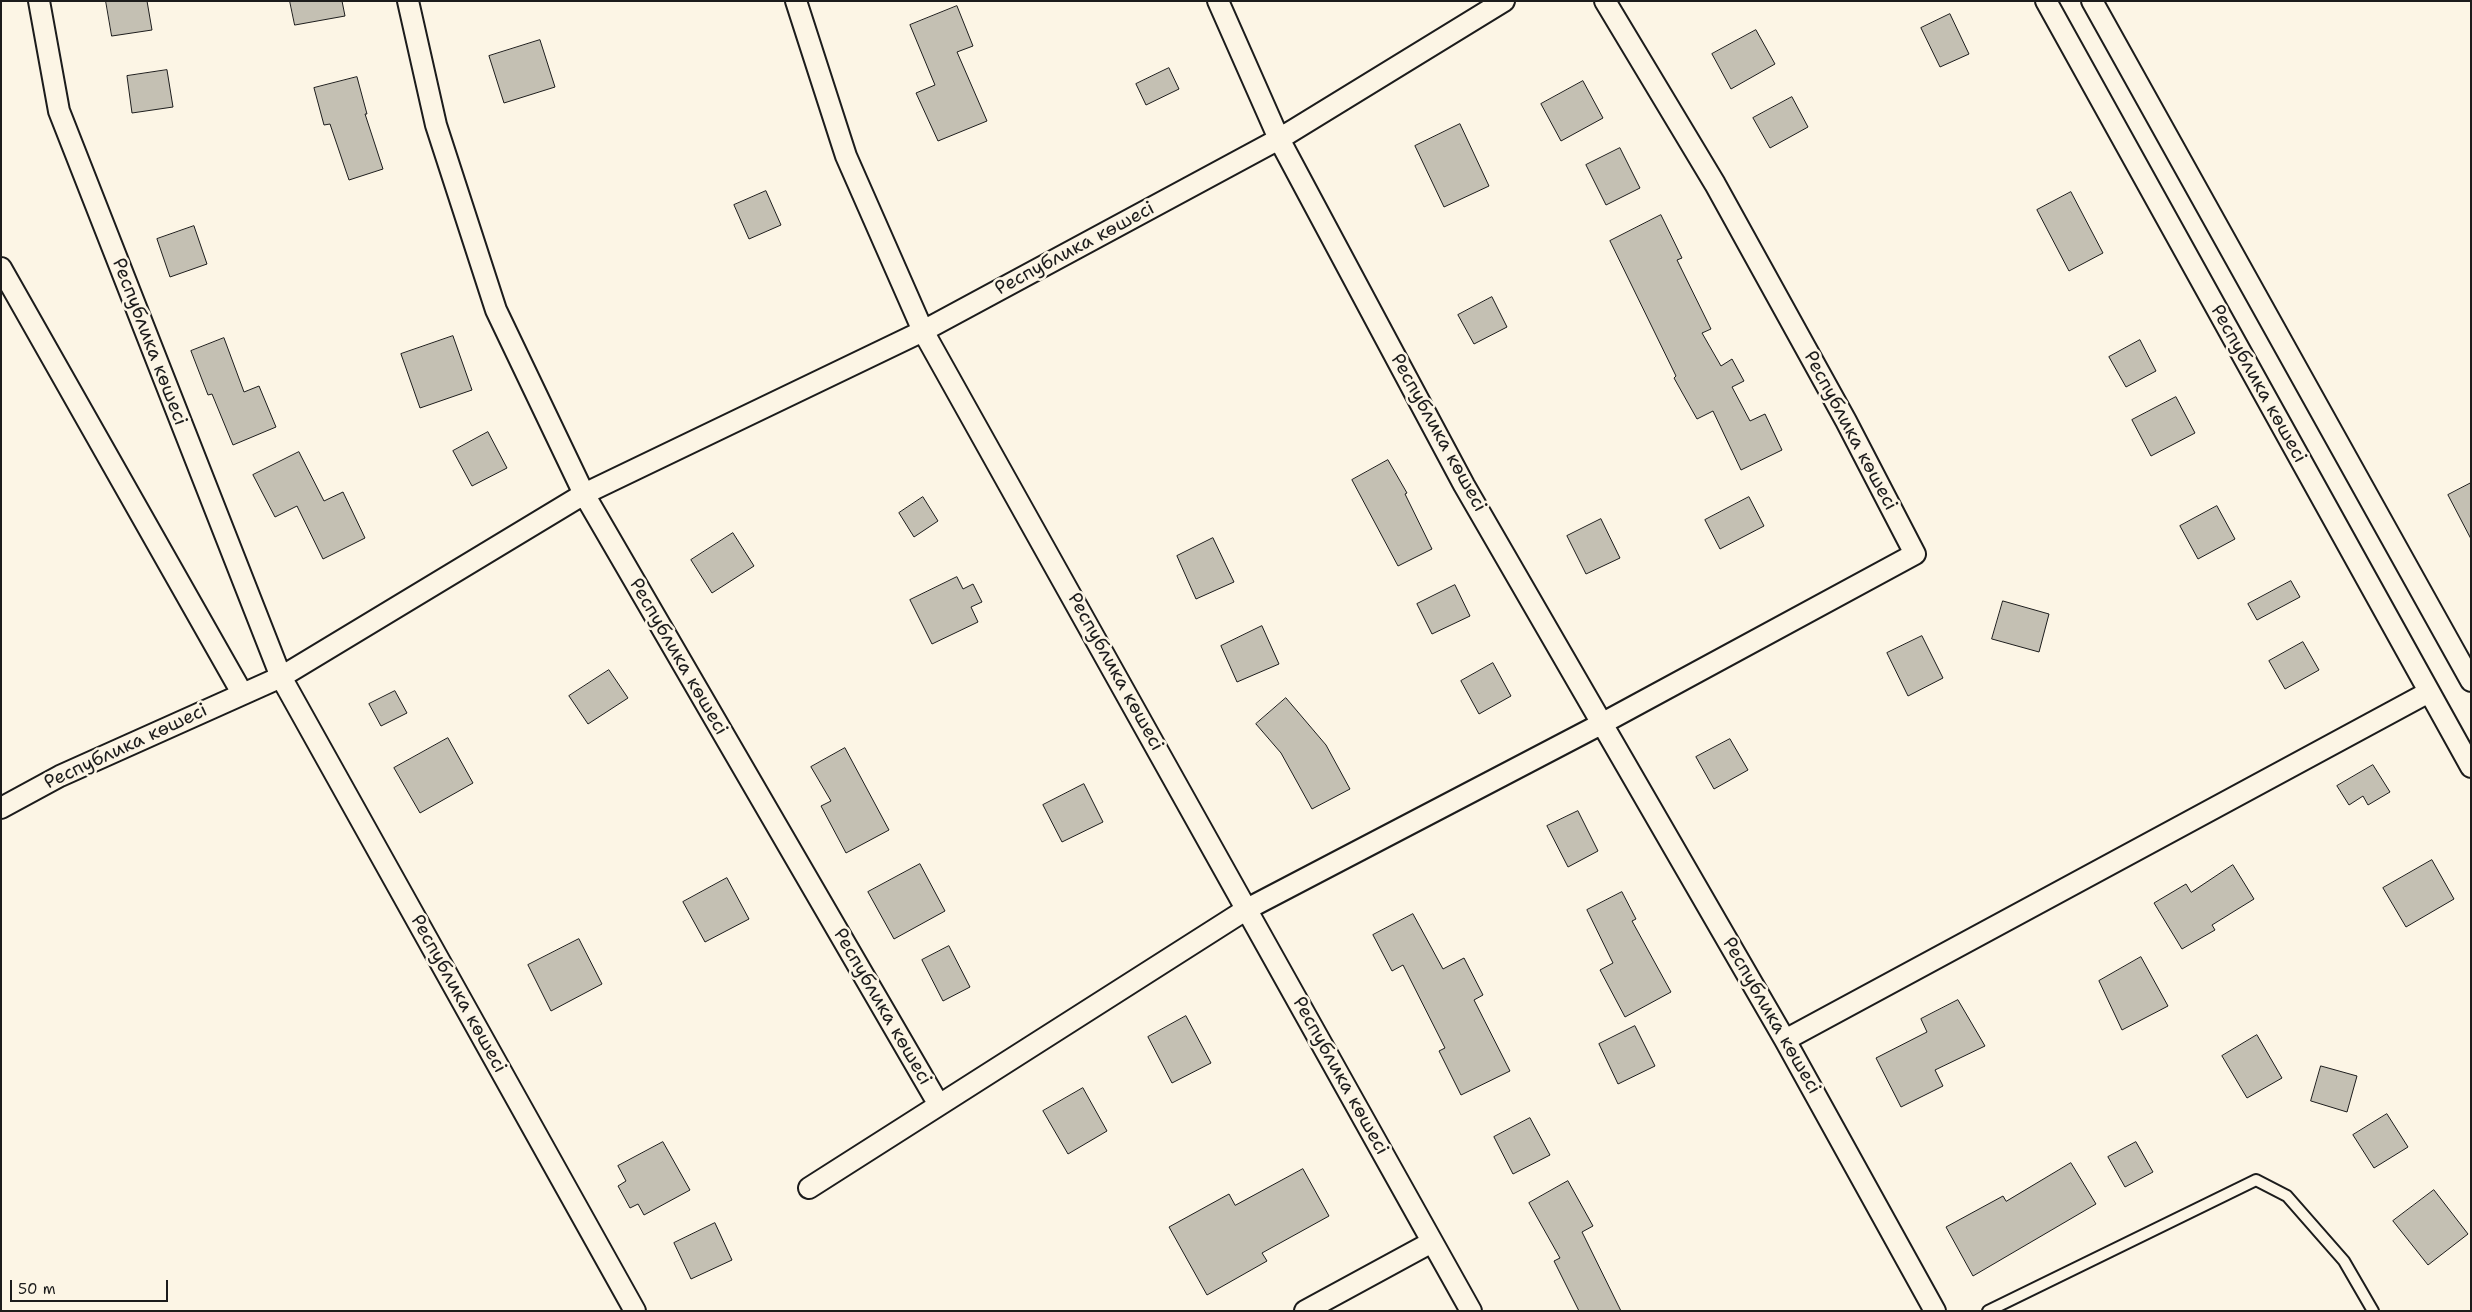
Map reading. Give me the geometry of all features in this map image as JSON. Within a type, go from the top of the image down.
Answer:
[{"type":"street","name":"Республика көшесі","points":[[39,1],[59,111],[281,677],[635,1311]]},
{"type":"street","name":"Республика көшесі","points":[[408,1],[436,125],[496,310],[584,494],[939,1106]]},
{"type":"street","name":"Республика көшесі","points":[[796,1],[846,156],[923,331],[1471,1311]]},
{"type":"street","name":"Республика көшесі","points":[[1218,1],[1279,139],[1464,485],[1785,1040],[1935,1311]]},
{"type":"street","name":"Республика көшесі","points":[[1,808],[60,776],[281,677],[584,494],[923,331],[1279,139],[1504,1]]},
{"type":"street","name":"Республика көшесі","points":[[809,1188],[1247,909],[1603,724],[1914,554],[1846,420],[1720,193],[1605,1]]},
{"type":"street","name":"Республика көшесі","points":[[2046,1],[2471,767]]},
{"type":"street","points":[[2092,1],[2471,680]]},
{"type":"street","points":[[1,268],[242,693]]},
{"type":"street","points":[[1785,1040],[2429,692]]},
{"type":"street","points":[[1305,1311],[1432,1242]]},
{"type":"lane","points":[[1988,1311],[2256,1180],[2286,1196],[2344,1261],[2373,1311]]},
{"type":"building","points":[[106,1],[147,1],[152,30],[112,36]]},
{"type":"building","points":[[290,1],[342,1],[345,16],[295,25]]},
{"type":"building","points":[[957,6],[973,46],[957,52],[987,121],[938,141],[916,93],[935,85],[910,25]]},
{"type":"building","points":[[1950,14],[1969,54],[1940,67],[1921,28]]},
{"type":"building","points":[[1756,30],[1775,64],[1731,89],[1712,54]]},
{"type":"building","points":[[540,40],[555,87],[504,103],[489,56]]},
{"type":"building","points":[[1169,68],[1179,89],[1146,105],[1136,84]]},
{"type":"building","points":[[167,70],[173,107],[132,113],[127,76]]},
{"type":"building","points":[[357,77],[367,114],[365,114],[383,169],[349,180],[330,124],[324,125],[314,88]]},
{"type":"building","points":[[1583,81],[1603,118],[1561,141],[1541,104]]},
{"type":"building","points":[[1792,97],[1808,127],[1770,148],[1753,118]]},
{"type":"building","points":[[1460,124],[1489,186],[1444,207],[1415,146]]},
{"type":"building","points":[[1620,148],[1640,188],[1606,205],[1586,165]]},
{"type":"building","points":[[766,191],[781,225],[749,239],[734,205]]},
{"type":"building","points":[[2071,192],[2103,253],[2069,271],[2037,210]]},
{"type":"building","points":[[1661,215],[1682,258],[1677,260],[1711,329],[1702,333],[1721,366],[1732,359],[1744,381],[1732,387],[1750,421],[1765,414],[1782,450],[1741,470],[1713,411],[1697,419],[1674,378],[1676,376],[1610,241]]},
{"type":"building","points":[[194,226],[207,264],[170,277],[157,239]]},
{"type":"building","points":[[1492,297],[1507,327],[1474,344],[1458,315]]},
{"type":"building","points":[[453,336],[472,390],[420,408],[401,354]]},
{"type":"building","points":[[224,338],[244,392],[259,386],[276,427],[233,445],[212,394],[208,395],[191,351]]},
{"type":"building","points":[[2140,340],[2156,371],[2126,387],[2109,357]]},
{"type":"building","points":[[2176,397],[2195,433],[2151,456],[2132,420]]},
{"type":"building","points":[[488,432],[507,468],[472,486],[453,451]]},
{"type":"building","points":[[299,452],[324,501],[343,492],[365,538],[323,559],[297,506],[275,517],[253,475]]},
{"type":"building","points":[[1388,460],[1407,493],[1405,494],[1432,549],[1398,566],[1352,480]]},
{"type":"building","points":[[2471,483],[2471,539],[2448,495]]},
{"type":"building","points":[[923,497],[938,521],[914,537],[899,513]]},
{"type":"building","points":[[1749,497],[1764,526],[1720,549],[1705,520]]},
{"type":"building","points":[[2217,506],[2235,539],[2198,559],[2180,526]]},
{"type":"building","points":[[1601,519],[1620,558],[1586,574],[1567,536]]},
{"type":"building","points":[[733,533],[754,566],[712,593],[691,560]]},
{"type":"building","points":[[1213,538],[1234,582],[1196,599],[1177,556]]},
{"type":"building","points":[[957,577],[963,589],[973,584],[982,602],[971,607],[978,622],[932,644],[910,600]]},
{"type":"building","points":[[2291,581],[2300,597],[2257,620],[2248,604]]},
{"type":"building","points":[[1455,585],[1470,616],[1432,634],[1417,604]]},
{"type":"building","points":[[2003,601],[2049,614],[2039,652],[1992,639]]},
{"type":"building","points":[[1262,626],[1279,664],[1237,682],[1221,646]]},
{"type":"building","points":[[1922,636],[1943,678],[1908,696],[1887,653]]},
{"type":"building","points":[[2303,642],[2319,670],[2285,689],[2269,661]]},
{"type":"building","points":[[1493,663],[1511,696],[1479,714],[1461,681]]},
{"type":"building","points":[[609,670],[628,698],[588,724],[569,696]]},
{"type":"building","points":[[395,691],[407,713],[381,726],[369,704]]},
{"type":"building","points":[[1286,698],[1326,745],[1350,789],[1312,809],[1281,753],[1256,724]]},
{"type":"building","points":[[448,738],[473,783],[420,813],[394,768]]},
{"type":"building","points":[[1730,739],[1748,770],[1714,789],[1696,757]]},
{"type":"building","points":[[845,748],[889,830],[846,853],[821,806],[831,801],[811,767]]},
{"type":"building","points":[[2373,765],[2390,792],[2368,805],[2363,796],[2349,805],[2337,786]]},
{"type":"building","points":[[1084,784],[1103,822],[1062,842],[1043,805]]},
{"type":"building","points":[[1578,811],[1598,851],[1568,867],[1547,826]]},
{"type":"building","points":[[2432,860],[2454,899],[2406,927],[2383,888]]},
{"type":"building","points":[[920,864],[945,911],[894,939],[868,892]]},
{"type":"building","points":[[2233,865],[2254,899],[2212,925],[2215,930],[2182,949],[2154,903],[2186,884],[2191,892]]},
{"type":"building","points":[[727,878],[749,919],[705,942],[683,902]]},
{"type":"building","points":[[1622,892],[1636,919],[1632,921],[1671,992],[1625,1017],[1600,970],[1613,963],[1587,910]]},
{"type":"building","points":[[1413,914],[1443,969],[1464,958],[1483,995],[1474,1000],[1510,1071],[1461,1095],[1439,1051],[1445,1048],[1403,965],[1392,971],[1373,935]]},
{"type":"building","points":[[579,939],[602,984],[551,1011],[528,965]]},
{"type":"building","points":[[949,946],[970,987],[943,1001],[922,960]]},
{"type":"building","points":[[2141,957],[2168,1006],[2122,1030],[2099,981]]},
{"type":"building","points":[[1958,1000],[1985,1046],[1935,1070],[1943,1086],[1901,1107],[1876,1058],[1927,1032],[1921,1019]]},
{"type":"building","points":[[1186,1016],[1211,1063],[1172,1083],[1148,1037]]},
{"type":"building","points":[[1635,1026],[1655,1066],[1618,1084],[1599,1044]]},
{"type":"building","points":[[2257,1035],[2282,1078],[2247,1098],[2222,1056]]},
{"type":"building","points":[[2321,1066],[2357,1076],[2347,1112],[2311,1101]]},
{"type":"building","points":[[1083,1088],[1107,1131],[1068,1154],[1043,1111]]},
{"type":"building","points":[[2387,1114],[2408,1147],[2374,1168],[2353,1135]]},
{"type":"building","points":[[1530,1118],[1550,1155],[1513,1174],[1494,1137]]},
{"type":"building","points":[[663,1142],[690,1190],[644,1215],[638,1204],[630,1208],[618,1186],[626,1181],[618,1166]]},
{"type":"building","points":[[2136,1142],[2153,1172],[2125,1187],[2108,1157]]},
{"type":"building","points":[[2071,1163],[2096,1204],[1973,1276],[1946,1227],[2003,1196],[2006,1201]]},
{"type":"building","points":[[1303,1169],[1329,1216],[1262,1253],[1267,1261],[1207,1295],[1169,1227],[1229,1194],[1235,1205]]},
{"type":"building","points":[[1568,1181],[1593,1226],[1582,1232],[1621,1311],[1579,1311],[1554,1261],[1560,1258],[1529,1203]]},
{"type":"building","points":[[2434,1190],[2468,1234],[2428,1265],[2393,1221]]},
{"type":"building","points":[[715,1223],[732,1260],[691,1279],[674,1243]]}]
